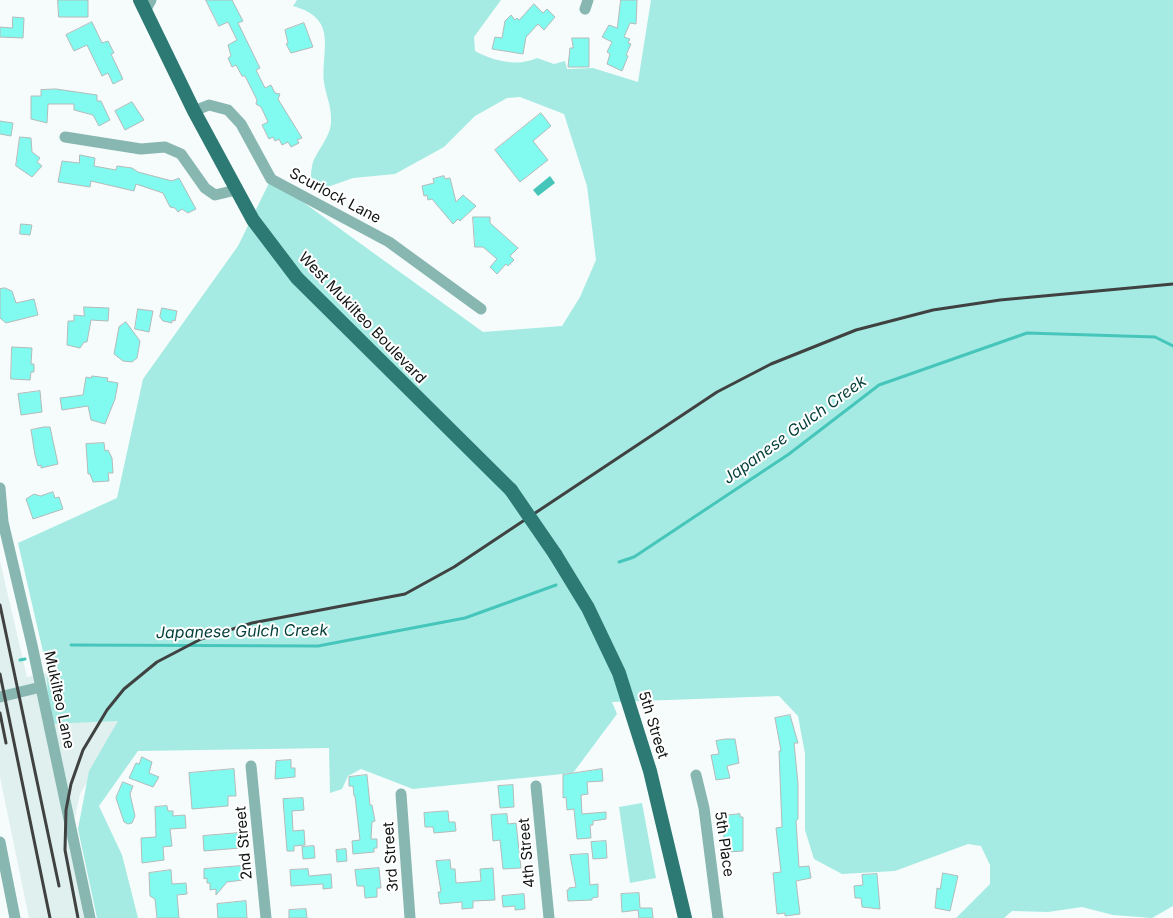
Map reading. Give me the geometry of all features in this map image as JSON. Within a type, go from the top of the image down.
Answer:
[{"type":"main road","name":"West Mukilteo Boulevard","points":[[146,4],[194,110],[253,220],[297,278],[511,490],[555,554]]},
{"type":"main road","name":"5th Street","points":[[555,554],[588,608],[619,673],[650,771],[685,918]]},
{"type":"street","name":"Scurlock Lane","points":[[194,110],[209,105],[228,110],[241,124],[271,179],[389,242],[481,309]]},
{"type":"street","points":[[65,137],[141,149],[165,147],[181,154],[205,188],[215,195],[236,190]]},
{"type":"street","name":"Mukilteo Lane","points":[[0,488],[3,522],[41,687],[90,918]]},
{"type":"street","points":[[0,697],[41,687]]},
{"type":"street","name":"2nd Street","points":[[251,766],[266,918]]},
{"type":"street","name":"5th Place","points":[[696,774],[704,808],[718,918]]},
{"type":"street","name":"4th Street","points":[[536,786],[549,918]]},
{"type":"street","name":"3rd Street","points":[[401,794],[410,918]]},
{"type":"street","points":[[0,842],[15,918]]},
{"type":"shaded area","points":[[297,0],[501,0],[474,37],[475,51],[490,58],[506,62],[530,61],[537,58],[554,64],[565,61],[567,69],[593,68],[638,82],[651,0],[1173,0],[1173,906],[1152,918],[1113,915],[1082,907],[1048,912],[1012,911],[1004,918],[956,918],[990,884],[990,865],[981,846],[968,844],[895,871],[842,874],[814,859],[805,830],[805,754],[798,716],[779,696],[612,702],[617,714],[573,773],[413,789],[361,769],[348,776],[342,789],[330,793],[329,748],[138,751],[99,806],[122,855],[138,918],[97,918],[78,829],[89,771],[118,721],[48,724],[47,669],[18,543],[117,498],[143,379],[238,246],[271,179],[483,332],[562,326],[580,297],[596,260],[587,186],[564,114],[520,97],[507,98],[475,116],[444,147],[395,174],[353,178],[322,189],[311,181],[313,162],[331,123],[330,107],[324,82],[325,36],[317,19],[293,6]]},
{"type":"shaded area","points":[[550,176],[555,183],[538,196],[533,190]]},
{"type":"shaded area","points":[[0,561],[27,677],[83,665],[126,718],[80,794],[70,840],[87,918],[29,918],[0,777]]},
{"type":"shaded area","points":[[642,803],[656,878],[630,883],[619,807]]},
{"type":"building","points":[[58,0],[88,0],[88,17],[59,17]]},
{"type":"building","points":[[206,0],[232,0],[243,21],[238,23],[260,68],[256,70],[265,88],[271,85],[275,93],[280,94],[278,99],[302,138],[297,140],[299,143],[291,147],[288,142],[282,145],[279,139],[275,141],[273,137],[269,139],[262,125],[268,122],[261,107],[256,104],[257,100],[245,76],[242,76],[236,65],[232,67],[228,58],[231,56],[228,45],[237,40],[228,22],[219,26]]},
{"type":"building","points":[[621,0],[637,0],[636,24],[630,23],[624,37],[630,39],[628,43],[631,44],[622,71],[607,64],[610,54],[607,52],[612,42],[602,37],[609,25],[617,28]]},
{"type":"building","points":[[534,4],[543,13],[547,9],[555,17],[544,30],[538,24],[526,37],[523,54],[492,49],[495,37],[502,38],[505,21],[511,15],[515,20],[517,18],[519,20]]},
{"type":"building","points":[[13,17],[24,18],[23,38],[0,37],[0,27],[12,28]]},
{"type":"building","points":[[92,22],[102,43],[108,41],[114,53],[111,54],[123,79],[113,84],[108,73],[102,76],[87,45],[74,51],[66,35]]},
{"type":"building","points":[[304,23],[313,47],[291,53],[286,44],[288,43],[285,30]]},
{"type":"building","points":[[572,38],[589,38],[589,67],[568,67],[570,48],[573,48]]},
{"type":"building","points":[[56,89],[97,95],[97,101],[101,101],[110,120],[99,126],[93,115],[74,110],[74,104],[48,104],[47,123],[31,119],[31,96],[41,96],[41,90]]},
{"type":"building","points":[[132,102],[144,120],[125,130],[115,111]]},
{"type":"building","points":[[541,113],[551,126],[533,141],[548,160],[520,182],[495,150]]},
{"type":"building","points":[[0,121],[13,123],[11,136],[0,134]]},
{"type":"building","points":[[20,137],[31,138],[32,152],[40,158],[37,162],[42,166],[32,177],[16,166]]},
{"type":"building","points":[[80,155],[95,158],[94,166],[116,170],[117,166],[132,168],[138,172],[172,181],[179,178],[196,209],[188,213],[182,209],[178,212],[175,208],[170,207],[163,193],[136,184],[134,191],[91,181],[90,187],[58,182],[62,161],[79,163]]},
{"type":"building","points":[[444,176],[445,179],[450,178],[456,202],[463,195],[476,206],[460,221],[458,219],[453,224],[432,199],[428,200],[427,195],[424,196],[422,186],[434,183],[433,179]]},
{"type":"building","points":[[473,217],[490,217],[490,223],[518,248],[510,256],[514,260],[508,266],[506,264],[497,274],[490,267],[497,259],[483,247],[475,247]]},
{"type":"building","points":[[21,224],[32,225],[30,235],[20,234]]},
{"type":"building","points":[[5,288],[12,291],[16,303],[34,299],[38,315],[6,323],[0,318],[0,289]]},
{"type":"building","points":[[84,307],[109,308],[108,321],[91,320],[87,342],[84,342],[80,348],[67,345],[68,321],[74,321],[74,315],[84,316]]},
{"type":"building","points":[[162,308],[177,311],[175,321],[172,320],[172,323],[163,321],[160,317]]},
{"type":"building","points":[[138,309],[153,311],[149,332],[135,329]]},
{"type":"building","points":[[126,322],[140,341],[137,358],[132,362],[123,361],[114,354],[119,327]]},
{"type":"building","points":[[12,347],[32,348],[31,364],[34,364],[34,372],[31,372],[30,380],[11,379]]},
{"type":"building","points":[[92,376],[108,378],[107,381],[118,383],[115,399],[105,424],[91,420],[88,406],[62,410],[60,398],[83,395],[86,377],[91,378]]},
{"type":"building","points":[[40,391],[42,412],[21,415],[18,394]]},
{"type":"building","points":[[50,427],[58,464],[41,468],[41,465],[38,466],[35,455],[31,430]]},
{"type":"building","points":[[104,443],[105,451],[108,450],[112,458],[113,473],[108,473],[109,481],[93,482],[90,474],[88,474],[86,444]]},
{"type":"building","points":[[53,492],[55,498],[59,497],[63,509],[33,519],[26,499],[34,494],[40,496]]},
{"type":"building","points":[[790,715],[798,743],[794,743],[798,784],[798,819],[796,821],[799,867],[809,866],[811,878],[796,881],[800,914],[785,916],[785,913],[777,914],[773,873],[781,872],[776,828],[782,827],[779,751],[781,751],[775,718]]},
{"type":"building","points":[[735,739],[739,763],[727,766],[730,778],[716,780],[711,755],[719,754],[716,741]]},
{"type":"building","points":[[142,757],[152,762],[149,773],[159,777],[153,787],[129,778],[136,763],[139,764]]},
{"type":"building","points":[[291,760],[291,768],[295,768],[295,777],[275,779],[276,761]]},
{"type":"building","points":[[234,769],[236,796],[228,796],[228,806],[192,809],[189,773]]},
{"type":"building","points":[[602,769],[603,781],[587,782],[588,794],[581,795],[582,814],[606,812],[606,819],[593,821],[593,825],[590,825],[591,838],[577,839],[574,809],[567,810],[566,797],[563,798],[563,775]]},
{"type":"building","points":[[367,775],[370,805],[372,805],[375,821],[372,822],[371,839],[377,839],[377,848],[374,848],[374,852],[353,854],[352,841],[360,840],[355,796],[353,786],[349,786],[349,777]]},
{"type":"building","points":[[123,782],[133,786],[130,794],[135,816],[132,823],[128,824],[124,822],[116,798]]},
{"type":"building","points":[[513,785],[514,807],[500,808],[498,786]]},
{"type":"building","points":[[303,798],[304,810],[292,811],[293,831],[304,830],[305,845],[294,846],[294,851],[287,851],[283,799]]},
{"type":"building","points":[[167,806],[168,811],[173,811],[173,816],[185,815],[186,828],[170,829],[172,846],[163,847],[164,860],[142,863],[141,838],[156,837],[155,807]]},
{"type":"building","points":[[448,811],[449,822],[455,822],[456,831],[434,833],[433,827],[425,827],[424,813]]},
{"type":"building","points":[[507,814],[508,824],[516,823],[521,868],[503,869],[500,840],[493,841],[491,815]]},
{"type":"building","points":[[740,814],[740,817],[743,817],[743,851],[727,852],[726,841],[724,841],[723,816]]},
{"type":"building","points":[[239,833],[240,848],[204,851],[203,836]]},
{"type":"building","points":[[606,841],[607,858],[593,859],[591,842]]},
{"type":"building","points":[[314,846],[315,858],[303,859],[302,847]]},
{"type":"building","points":[[346,849],[347,861],[337,862],[336,850]]},
{"type":"building","points":[[588,854],[590,885],[598,884],[598,897],[592,898],[592,900],[568,901],[567,890],[576,887],[570,855]]},
{"type":"building","points":[[450,860],[451,869],[455,869],[456,883],[481,881],[480,869],[493,868],[495,900],[473,901],[473,908],[462,909],[462,902],[440,904],[438,892],[441,892],[436,861]]},
{"type":"building","points":[[241,866],[243,880],[227,882],[216,895],[216,889],[210,890],[210,883],[207,883],[207,878],[204,879],[204,869]]},
{"type":"building","points":[[379,868],[381,888],[377,888],[377,897],[365,898],[364,886],[357,886],[355,870]]},
{"type":"building","points":[[308,869],[309,876],[331,874],[332,888],[323,889],[323,884],[291,886],[290,870]]},
{"type":"building","points":[[171,870],[172,884],[186,883],[187,894],[177,895],[179,918],[157,918],[155,899],[150,896],[149,873]]},
{"type":"building","points":[[943,873],[958,876],[950,911],[935,908],[937,888],[940,889]]},
{"type":"building","points":[[877,874],[880,909],[862,907],[861,898],[855,898],[854,886],[863,885],[862,875]]},
{"type":"building","points":[[639,893],[640,908],[652,908],[653,918],[639,918],[638,910],[622,912],[621,894]]},
{"type":"building","points":[[524,894],[525,909],[515,910],[515,906],[503,907],[502,896]]},
{"type":"building","points":[[246,901],[247,918],[218,918],[217,904]]},
{"type":"building","points":[[306,909],[307,918],[289,918],[289,910]]},
{"type":"waterway","name":"Japanese Gulch Creek","points":[[619,562],[634,557],[789,454],[879,385],[1027,333],[1155,337],[1173,346]]},
{"type":"waterway","name":"Japanese Gulch Creek","points":[[71,645],[318,646],[465,618],[556,585]]},
{"type":"waterway","name":"Japanese Gulch Creek","points":[[20,660],[25,659]]},
{"type":"railway","points":[[78,918],[65,850],[66,810],[71,784],[83,750],[107,710],[124,689],[157,662],[201,639],[252,623],[405,594],[454,567],[717,392],[771,364],[856,330],[933,310],[1000,300],[1173,284]]},
{"type":"railway","points":[[0,605],[59,886]]},
{"type":"railway","points":[[0,674],[50,918]]},
{"type":"railway","points":[[0,713],[6,743]]}]
